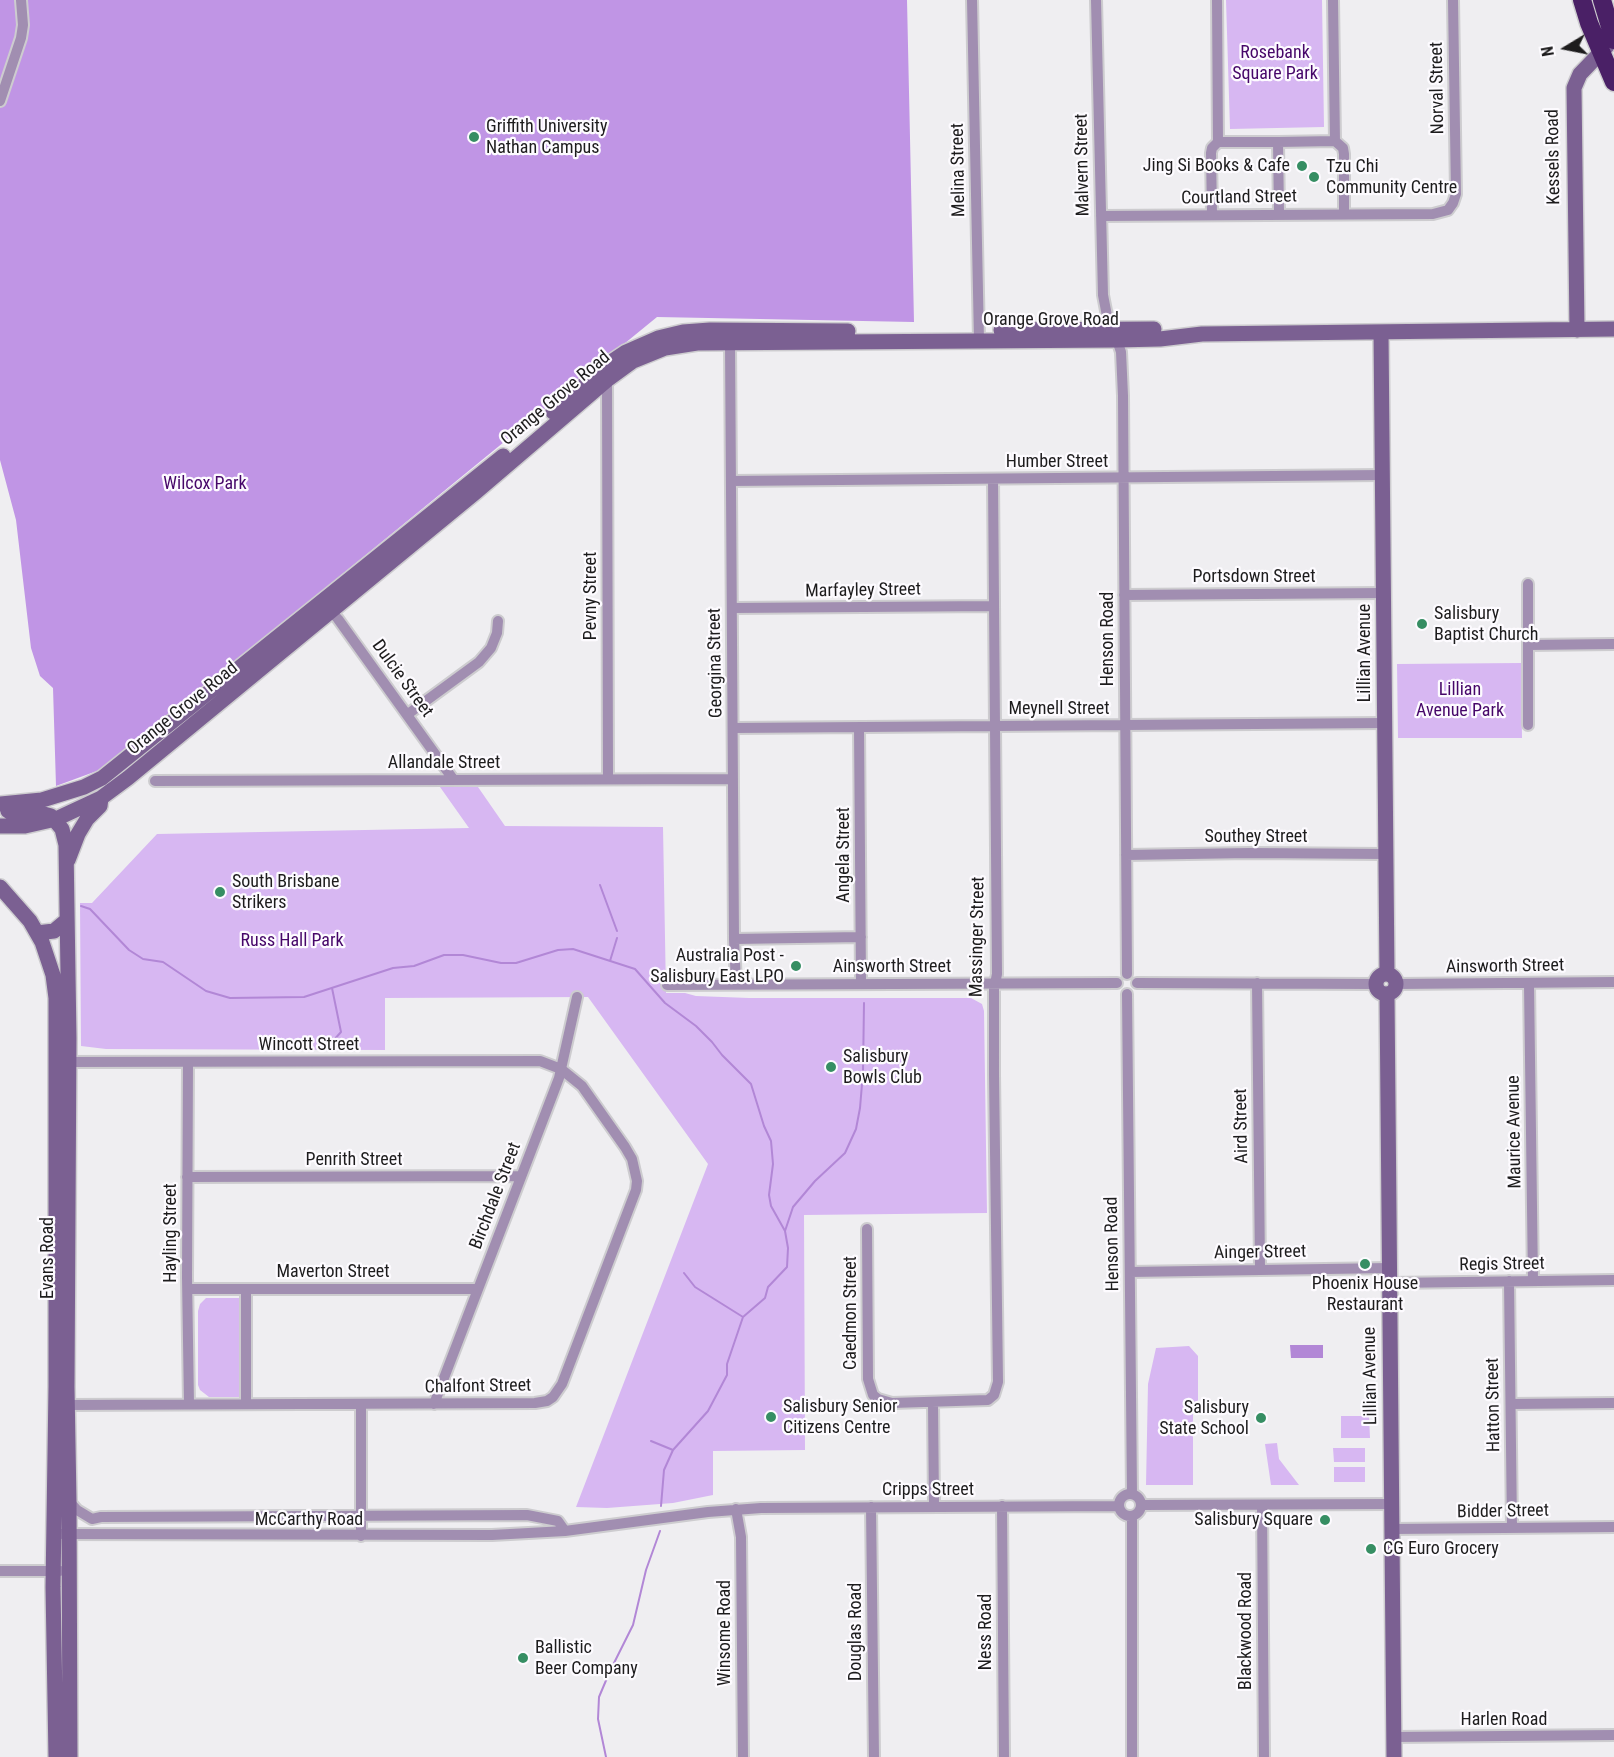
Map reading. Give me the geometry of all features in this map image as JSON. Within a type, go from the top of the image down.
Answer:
[{"type":"highway","points":[[1582,0],[1601,54],[1614,82]]},
{"type":"highway","name":"Kessels Road","points":[[1602,0],[1614,39]]},
{"type":"main road","name":"Kessels Road","points":[[1577,330],[1574,88],[1580,74],[1614,39]]},
{"type":"main road","name":"Orange Grove Road","points":[[0,806],[58,796],[102,778],[326,607],[607,380],[633,362],[665,348],[697,343],[979,335],[1115,334],[1160,339],[1202,334],[1614,329]]},
{"type":"main road","name":"Orange Grove Road","points":[[0,826],[36,825],[56,819],[101,798],[128,778],[608,364],[626,352],[658,338],[683,332],[710,330],[979,335]]},
{"type":"main road","name":"Lillian Avenue","points":[[1381,332],[1394,1757]]},
{"type":"main road","points":[[67,863],[78,834],[87,819],[100,806],[101,798]]},
{"type":"main road","points":[[0,806],[12,813],[45,814],[56,819]]},
{"type":"main road","name":"Evans Road","points":[[56,819],[64,835],[67,863],[53,1534],[56,1757]]},
{"type":"main road","name":"Evans Road","points":[[0,887],[37,933],[51,964],[62,1062],[69,1501],[70,1757]]},
{"type":"main road","points":[[37,933],[54,931],[67,920]]},
{"type":"street","points":[[0,101],[21,38],[23,25],[21,0]]},
{"type":"street","name":"Melina Street","points":[[972,0],[979,335]]},
{"type":"street","name":"Malvern Street","points":[[1096,0],[1103,295],[1106,317],[1115,334]]},
{"type":"street","points":[[1217,0],[1218,142]]},
{"type":"street","points":[[1333,0],[1335,141]]},
{"type":"street","name":"Norval Street","points":[[1448,210],[1456,194],[1454,0]]},
{"type":"street","points":[[1212,215],[1211,153],[1212,148],[1218,142],[1335,141],[1343,148],[1344,154],[1344,214]]},
{"type":"street","points":[[1278,142],[1279,214]]},
{"type":"street","name":"Courtland Street","points":[[1101,216],[1433,214],[1448,210]]},
{"type":"street","name":"Henson Road","points":[[1115,334],[1121,352],[1123,387],[1127,974]]},
{"type":"street","name":"Georgina Street","points":[[730,342],[736,984]]},
{"type":"street","name":"Pevny Street","points":[[607,380],[608,778]]},
{"type":"street","points":[[587,397],[598,401],[606,414]]},
{"type":"street","name":"Humber Street","points":[[731,481],[1383,475]]},
{"type":"street","name":"Massinger Street","points":[[933,1403],[988,1400],[994,1395],[998,1382],[994,1086],[993,479]]},
{"type":"street","points":[[1528,584],[1528,725]]},
{"type":"street","name":"Portsdown Street","points":[[1124,595],[1384,593]]},
{"type":"street","name":"Marfayley Street","points":[[732,608],[994,606]]},
{"type":"street","name":"Dulcie Street","points":[[326,607],[408,714],[453,779]]},
{"type":"street","points":[[408,714],[479,662],[491,648],[497,633],[498,621]]},
{"type":"street","points":[[1528,645],[1614,644]]},
{"type":"street","name":"Meynell Street","points":[[733,728],[1385,723]]},
{"type":"street","name":"Angela Street","points":[[859,727],[861,983]]},
{"type":"street","name":"Allandale Street","points":[[155,781],[733,779]]},
{"type":"street","name":"Southey Street","points":[[1126,855],[1386,854]]},
{"type":"street","points":[[734,939],[861,938]]},
{"type":"street","points":[[1127,974],[1133,975],[1137,983],[1133,992],[1127,994],[1119,989],[1117,983],[1119,977],[1127,974]]},
{"type":"street","name":"Ainsworth Street","points":[[1137,983],[1529,984],[1614,982]]},
{"type":"street","name":"Ainsworth Street","points":[[668,985],[1117,983]]},
{"type":"street","name":"Aird Street","points":[[1257,983],[1260,1269]]},
{"type":"street","name":"Maurice Avenue","points":[[1529,984],[1533,1281]]},
{"type":"street","name":"Henson Road","points":[[1127,994],[1132,1494]]},
{"type":"street","name":"Birchdale Street","points":[[434,1404],[559,1078],[577,997]]},
{"type":"street","name":"Wincott Street","points":[[62,1062],[529,1060],[561,1069]]},
{"type":"street","name":"Hayling Street","points":[[188,1062],[189,1404]]},
{"type":"street","name":"Chalfont Street","points":[[67,1405],[434,1404],[541,1402],[553,1397],[562,1384],[636,1190],[637,1181],[632,1159],[626,1147],[582,1086],[561,1069]]},
{"type":"street","name":"Penrith Street","points":[[187,1177],[521,1176]]},
{"type":"street","name":"Caedmon Street","points":[[867,1229],[868,1379],[873,1395],[892,1403],[933,1403]]},
{"type":"street","name":"Ainger Street","points":[[1130,1272],[1260,1269],[1390,1275]]},
{"type":"street","name":"Regis Street","points":[[1390,1275],[1509,1281],[1614,1280]]},
{"type":"street","name":"Hatton Street","points":[[1509,1281],[1512,1528]]},
{"type":"street","name":"Maverton Street","points":[[188,1289],[478,1288]]},
{"type":"street","points":[[246,1289],[246,1404]]},
{"type":"street","points":[[933,1403],[934,1506]]},
{"type":"street","points":[[1511,1404],[1614,1403]]},
{"type":"street","points":[[361,1404],[361,1536]]},
{"type":"street","points":[[1132,1494],[1140,1499],[1142,1505],[1138,1514],[1132,1517],[1122,1513],[1119,1506],[1123,1497],[1132,1494]]},
{"type":"street","name":"McCarthy Road","points":[[69,1501],[77,1510],[92,1519],[101,1517],[527,1515],[558,1521],[565,1531]]},
{"type":"street","points":[[1142,1505],[1392,1504]]},
{"type":"street","name":"Blackwood Road","points":[[1262,1505],[1264,1757]]},
{"type":"street","name":"Ness Road","points":[[1002,1506],[1004,1757]]},
{"type":"street","name":"Cripps Street","points":[[736,1509],[1119,1506]]},
{"type":"street","name":"Douglas Road","points":[[872,1507],[874,1757]]},
{"type":"street","name":"McCarthy Road","points":[[53,1534],[492,1535],[565,1531],[736,1509]]},
{"type":"street","name":"Winsome Road","points":[[736,1509],[741,1537],[743,1757]]},
{"type":"street","points":[[1132,1517],[1132,1757]]},
{"type":"street","name":"Bidder Street","points":[[1393,1530],[1614,1527]]},
{"type":"street","points":[[0,1571],[69,1571]]},
{"type":"street","name":"Harlen Road","points":[[1394,1737],[1614,1735]]},
{"type":"green space","name":"Griffith University Nathan Campus","points":[[0,0],[907,0],[914,322],[657,317],[105,768],[56,786],[53,688],[40,676],[31,648],[16,520],[0,460]]},
{"type":"green space","name":"Rosebank Square Park","points":[[1226,0],[1322,0],[1324,127],[1230,129]]},
{"type":"green space","name":"Lillian Avenue Park","points":[[1521,663],[1522,738],[1398,738],[1397,664]]},
{"type":"green space","name":"Russ Hall Park","points":[[440,787],[478,787],[505,826],[663,827],[666,993],[749,998],[971,998],[982,1004],[984,1011],[987,1213],[804,1215],[805,1450],[713,1451],[713,1495],[673,1503],[607,1508],[576,1507],[708,1164],[588,997],[385,998],[385,1050],[106,1049],[81,1046],[80,903],[92,903],[157,834],[469,828]]},
{"type":"green space","points":[[206,1298],[239,1298],[242,1301],[241,1395],[239,1397],[209,1397],[200,1390],[198,1385],[198,1311],[200,1304]]},
{"type":"green space","points":[[1189,1346],[1198,1356],[1198,1407],[1193,1407],[1193,1485],[1146,1485],[1148,1384],[1156,1348]]},
{"type":"green space","points":[[1341,1416],[1369,1416],[1370,1438],[1341,1438]]},
{"type":"green space","points":[[1277,1443],[1279,1459],[1299,1485],[1271,1485],[1265,1444]]},
{"type":"green space","points":[[1333,1448],[1365,1448],[1365,1462],[1334,1462]]},
{"type":"green space","points":[[1334,1467],[1365,1467],[1365,1482],[1334,1482]]},
{"type":"shaded area","points":[[1290,1345],[1323,1345],[1323,1358],[1291,1358]]},
{"type":"waterway","points":[[600,885],[617,931]]},
{"type":"waterway","points":[[81,906],[90,909],[129,950],[143,959],[163,962],[206,991],[230,998],[304,997],[393,968],[414,966],[444,955],[463,955],[501,963],[516,963],[558,950],[573,949],[635,969],[665,1003],[696,1026],[712,1042],[751,1084],[771,1141],[773,1164],[769,1195],[771,1206],[785,1231],[788,1248],[787,1267],[768,1287],[765,1298],[743,1317],[727,1364],[727,1375],[708,1411],[673,1450],[664,1470],[661,1506]]},
{"type":"waterway","points":[[610,961],[617,938]]},
{"type":"waterway","points":[[325,1050],[341,1032],[332,988]]},
{"type":"waterway","points":[[785,1231],[793,1207],[815,1181],[845,1153],[856,1129],[863,1072],[864,1003]]},
{"type":"waterway","points":[[684,1273],[695,1287],[743,1317]]},
{"type":"waterway","points":[[651,1441],[673,1450]]},
{"type":"waterway","points":[[606,1757],[598,1719],[599,1697],[633,1625],[646,1570],[660,1531]]},
{"type":"place","name":"Griffith University Nathan Campus","points":[[474,137]]},
{"type":"place","name":"Jing Si Books & Cafe","points":[[1302,166]]},
{"type":"place","name":"Tzu Chi Community Centre","points":[[1314,177]]},
{"type":"place","name":"Salisbury Baptist Church","points":[[1422,624]]},
{"type":"place","name":"South Brisbane Strikers","points":[[220,892]]},
{"type":"place","name":"Australia Post - Salisbury East LPO","points":[[796,966]]},
{"type":"place","name":"Salisbury Bowls Club","points":[[831,1067]]},
{"type":"place","name":"Phoenix House Restaurant","points":[[1365,1264]]},
{"type":"place","name":"Salisbury Senior Citizens Centre","points":[[771,1417]]},
{"type":"place","name":"Salisbury State School","points":[[1261,1418]]},
{"type":"place","name":"Salisbury Square","points":[[1325,1520]]},
{"type":"place","name":"CG Euro Grocery","points":[[1371,1549]]},
{"type":"place","name":"Ballistic Beer Company","points":[[523,1658]]},
{"type":"park label","name":"Wilcox Park","points":[[205,484]]}]
